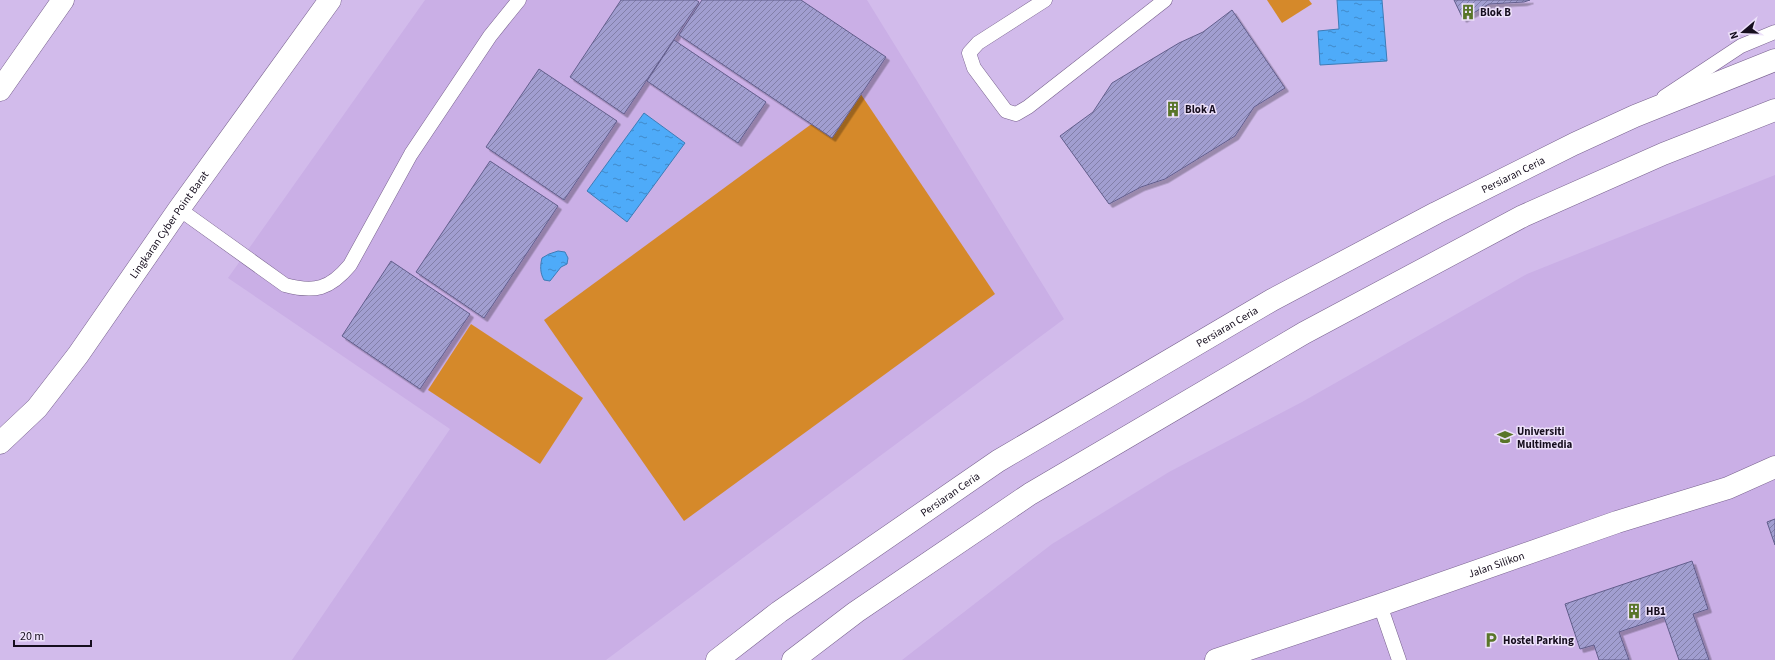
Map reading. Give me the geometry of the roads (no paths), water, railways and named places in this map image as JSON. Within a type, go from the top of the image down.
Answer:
[{"type":"street","points":[[0,90],[63,0]]},
{"type":"street","name":"Lingkaran Cyber Point Barat","points":[[0,443],[37,408],[78,354],[330,0]]},
{"type":"street","name":"Persiaran Ceria","points":[[716,660],[779,612],[998,461],[1272,300],[1436,213],[1574,144],[1635,116],[1775,60]]},
{"type":"street","points":[[793,660],[856,612],[1030,494],[1304,333],[1523,216],[1663,154],[1775,110]]},
{"type":"street","name":"Jalan Silikon","points":[[1216,660],[1380,605],[1617,522],[1728,488],[1775,467]]},
{"type":"lane","points":[[180,209],[285,285],[301,289],[320,289],[339,279],[350,265],[411,154],[490,36],[519,0]]},
{"type":"lane","points":[[1045,0],[978,43],[969,53],[974,68],[1006,111],[1016,114],[1028,107],[1165,0]]},
{"type":"lane","points":[[1635,116],[1741,46],[1775,32]]},
{"type":"lane","points":[[1380,605],[1399,660]]},
{"type":"water","points":[[1337,0],[1382,0],[1387,61],[1320,65],[1318,31],[1339,29]]},
{"type":"water","points":[[644,113],[685,143],[627,222],[587,191]]},
{"type":"water","points":[[558,251],[565,252],[568,258],[567,264],[561,267],[550,281],[544,280],[541,269],[542,258]]},
{"type":"place","name":"Blok B","points":[[1468,12]]},
{"type":"place","name":"Blok A","points":[[1173,109]]},
{"type":"place","name":"Universiti Multimedia","points":[[1505,437]]},
{"type":"place","name":"HB1","points":[[1634,611]]},
{"type":"place","name":"Hostel Parking","points":[[1491,640]]}]
